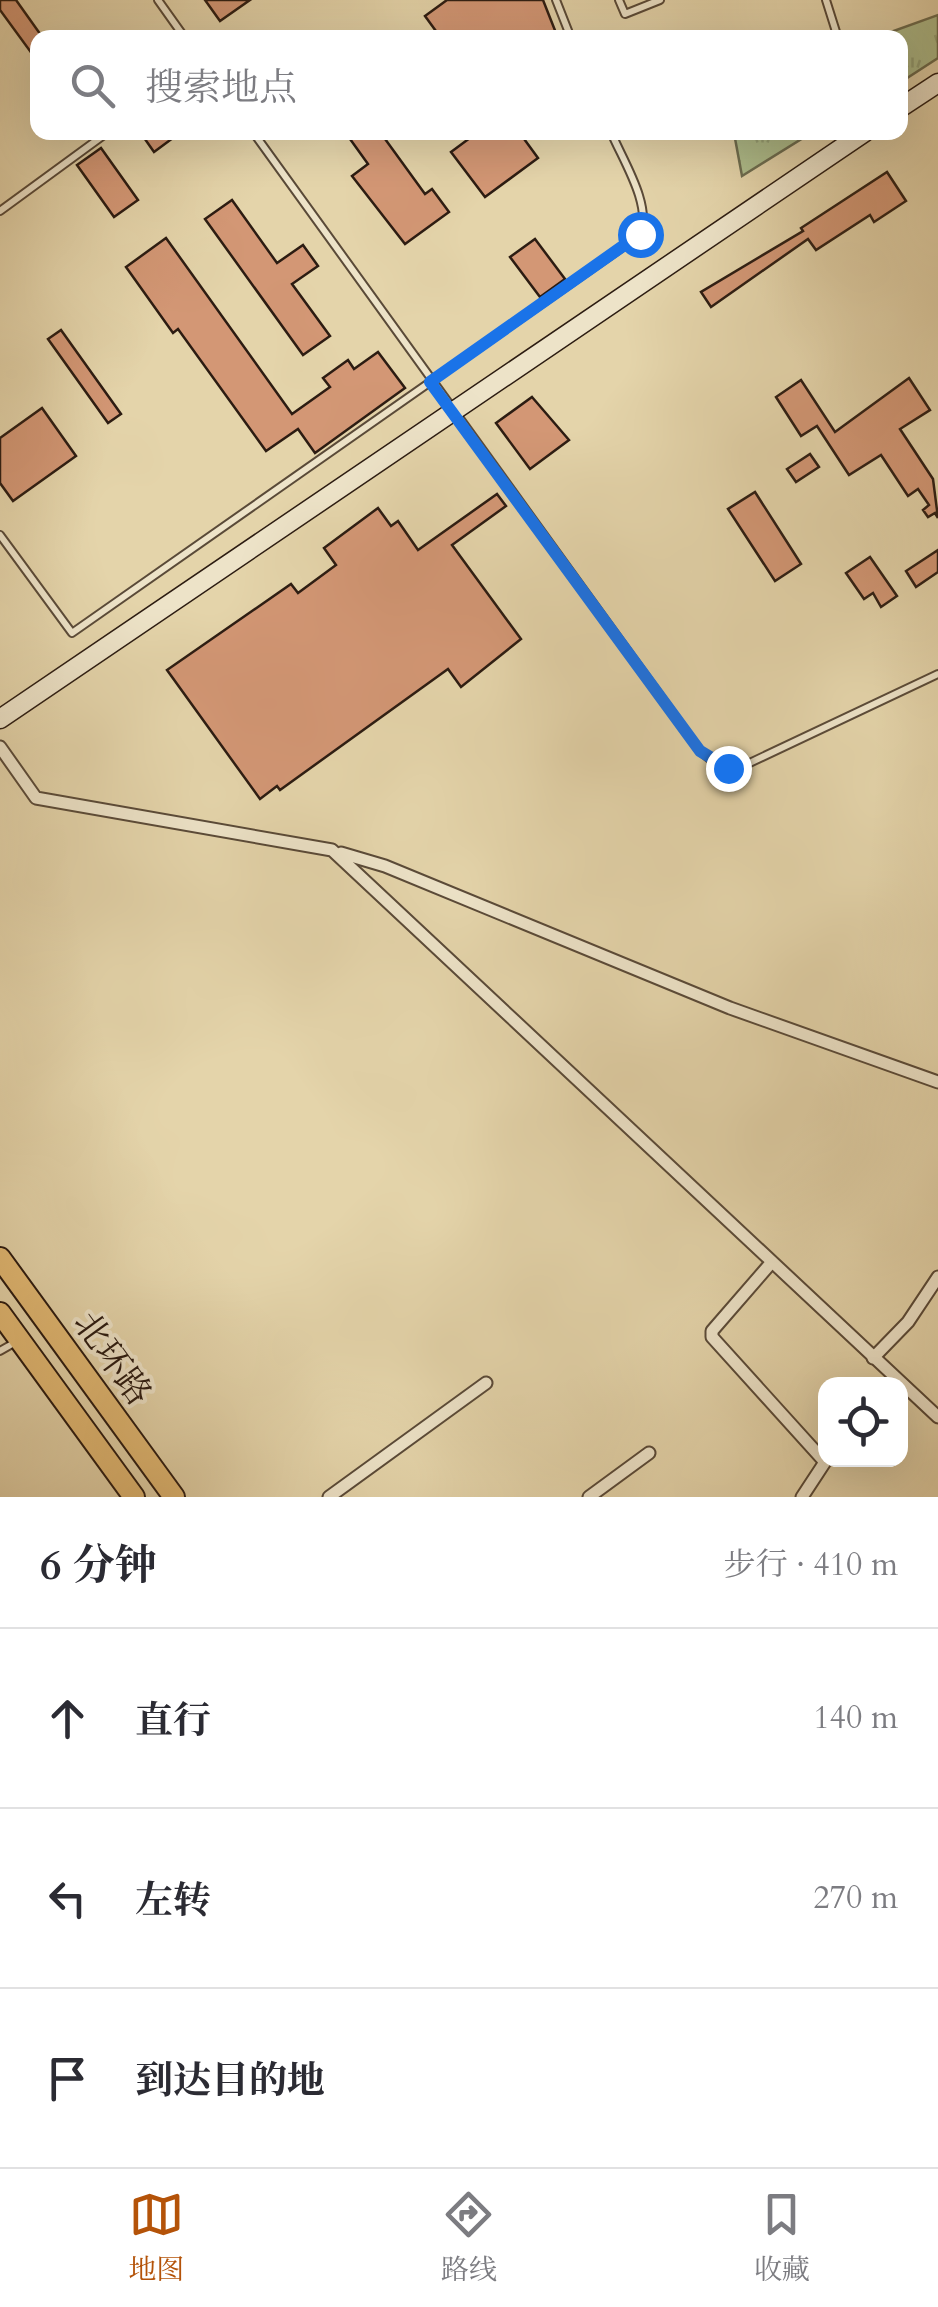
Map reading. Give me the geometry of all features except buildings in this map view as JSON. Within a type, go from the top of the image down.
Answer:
[{"type":"main road","name":"北环路","points":[[0,1258],[174,1497]]},
{"type":"main road","name":"北环路","points":[[0,1313],[134,1497]]},
{"type":"street","points":[[908,103],[938,82]]},
{"type":"street","points":[[0,718],[853,140]]},
{"type":"street","points":[[0,747],[36,798],[332,850],[385,866],[730,1008],[938,1082]]},
{"type":"street","points":[[332,850],[938,1417]]},
{"type":"street","points":[[771,1263],[712,1331],[712,1336],[825,1462],[802,1497]]},
{"type":"street","points":[[873,1358],[908,1322],[938,1277]]},
{"type":"street","points":[[329,1497],[486,1383]]},
{"type":"street","points":[[589,1497],[648,1452]]},
{"type":"lane","points":[[158,0],[179,30]]},
{"type":"lane","points":[[556,0],[568,30]]},
{"type":"lane","points":[[620,0],[626,14],[660,0]]},
{"type":"lane","points":[[826,0],[835,30]]},
{"type":"lane","points":[[0,211],[97,140]]},
{"type":"lane","points":[[259,140],[452,413],[700,751],[716,764],[740,768],[938,674]]},
{"type":"lane","points":[[0,535],[72,633],[640,234],[644,223],[641,206],[614,140]]},
{"type":"lane","points":[[0,1351],[20,1340]]},
{"type":"green space","points":[[938,15],[938,58],[908,77],[908,30],[896,30]]},
{"type":"green space","points":[[735,140],[800,140],[742,176]]},
{"type":"route","points":[[640,234],[430,382],[700,751],[728,768]]}]
